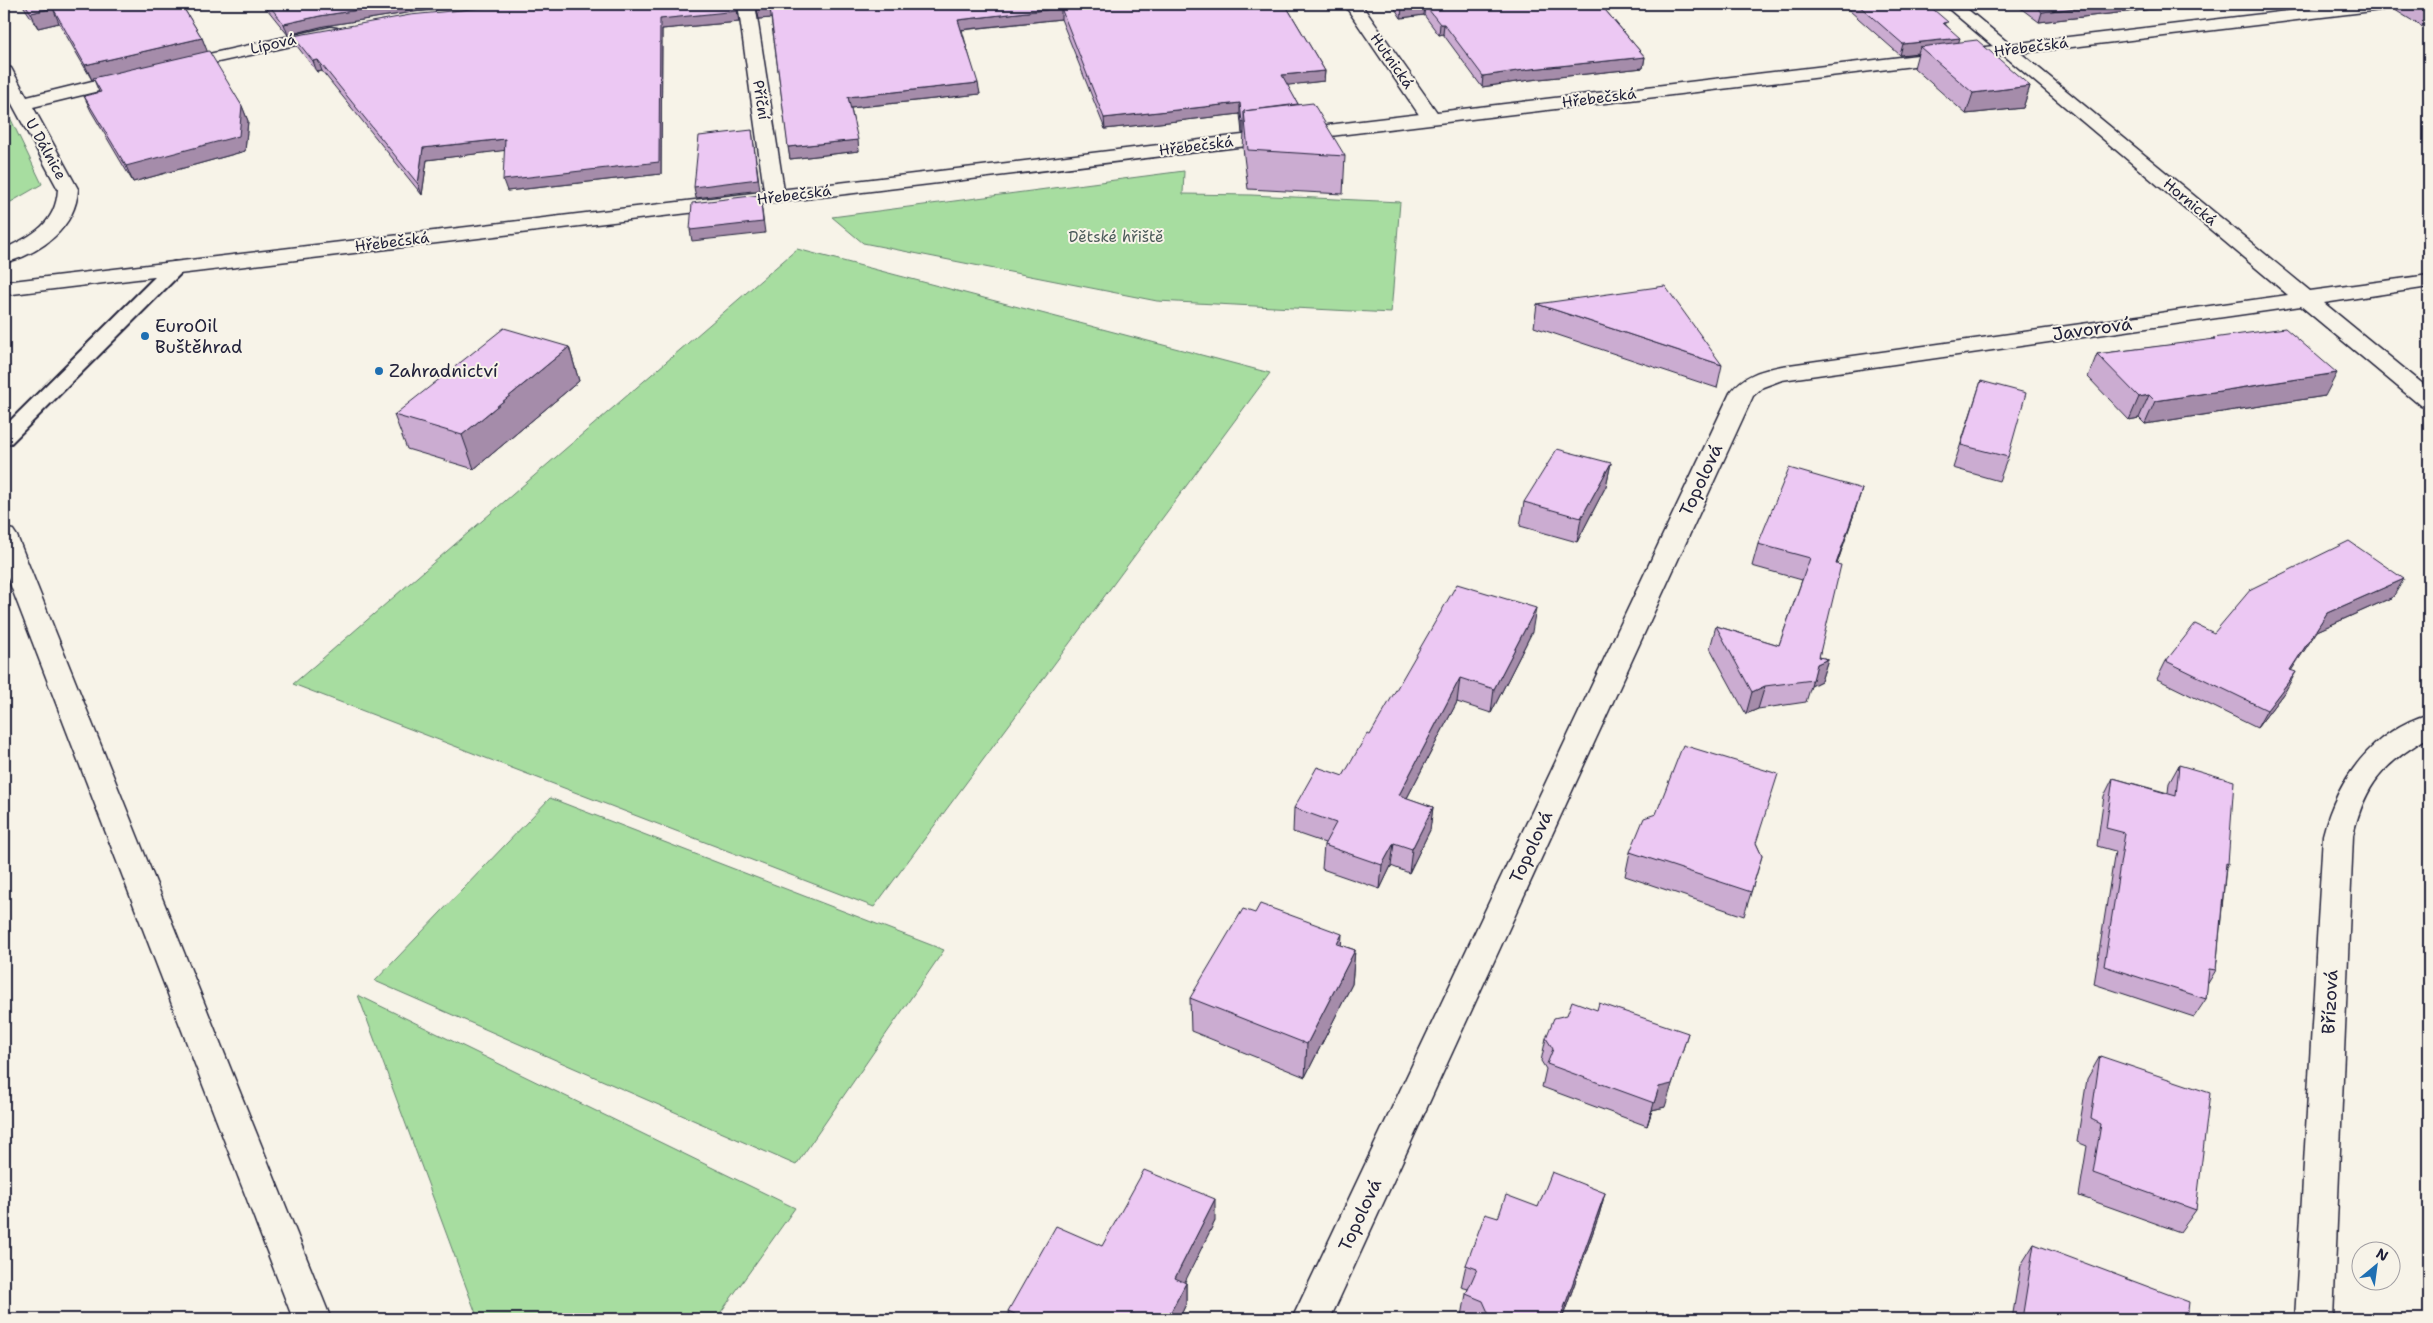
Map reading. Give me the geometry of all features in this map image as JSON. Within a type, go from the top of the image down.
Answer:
[{"type":"street","name":"Příční","points":[[746,4],[776,197]]},
{"type":"street","name":"Hutnická","points":[[1352,4],[1431,118]]},
{"type":"street","name":"Hornická","points":[[1951,4],[2429,401]]},
{"type":"street","name":"Hřebečská","points":[[4,289],[2389,4]]},
{"type":"street","name":"Lípová","points":[[21,104],[284,41],[349,28]]},
{"type":"street","name":"U Dálnice","points":[[4,72],[68,189],[69,203],[63,218],[50,231],[4,257]]},
{"type":"street","name":"Javorová","points":[[1756,380],[1782,373],[2429,281]]},
{"type":"street","name":"Topolová","points":[[1311,1319],[1742,392],[1756,380]]},
{"type":"street","points":[[4,536],[312,1319]]},
{"type":"street","name":"Břízová","points":[[2314,1319],[2338,835],[2349,798],[2370,766],[2398,741],[2429,724]]},
{"type":"lane","points":[[4,439],[175,268]]},
{"type":"green space","points":[[4,105],[42,184],[4,206]]},
{"type":"green space","name":"Dětské hřiště","points":[[1184,171],[1183,194],[1251,195],[1400,202],[1391,313],[1157,301],[863,243],[832,217]]},
{"type":"green space","points":[[797,249],[1270,373],[874,907],[293,684]]},
{"type":"green space","points":[[550,798],[944,950],[796,1165],[375,981]]},
{"type":"green space","points":[[358,995],[795,1208],[716,1319],[478,1319]]},
{"type":"building","points":[[25,4],[181,4],[202,38],[85,65],[53,8],[31,13]]},
{"type":"building","points":[[268,4],[396,4],[320,16],[284,24]]},
{"type":"building","points":[[523,4],[736,4],[737,11],[660,19],[659,162],[503,180],[505,139],[423,148],[418,184],[318,60],[313,61],[293,36],[410,15]]},
{"type":"building","points":[[756,4],[1285,4],[1325,71],[1282,75],[1298,104],[1244,111],[1244,122],[1242,122],[1240,103],[1104,118],[1061,8],[958,20],[978,83],[848,97],[858,140],[788,147],[770,8],[757,9]]},
{"type":"building","points":[[1400,4],[1600,4],[1645,57],[1483,76],[1444,24],[1440,24],[1425,5],[1402,7]]},
{"type":"building","points":[[1857,4],[1927,4],[1948,22],[1943,23],[1960,38],[1903,44]]},
{"type":"building","points":[[2032,4],[2110,4],[2042,12]]},
{"type":"building","points":[[2416,4],[2429,4],[2429,12]]},
{"type":"building","points":[[1977,40],[2030,86],[1973,93],[1920,47]]},
{"type":"building","points":[[209,51],[242,106],[239,136],[126,166],[84,96],[101,92],[93,78]]},
{"type":"building","points":[[1313,103],[1345,156],[1248,150],[1244,111]]},
{"type":"building","points":[[752,130],[758,179],[694,187],[699,136]]},
{"type":"building","points":[[760,195],[763,222],[690,230],[692,203]]},
{"type":"building","points":[[1665,286],[1722,365],[1537,304]]},
{"type":"building","points":[[504,328],[569,347],[462,435],[394,415]]},
{"type":"building","points":[[2285,328],[2337,373],[2155,401],[2149,395],[2139,397],[2097,354],[2215,339],[2213,338]]},
{"type":"building","points":[[1981,381],[2026,393],[2008,457],[1961,445]]},
{"type":"building","points":[[1557,449],[1611,463],[1581,518],[1524,502]]},
{"type":"building","points":[[1789,468],[1862,489],[1836,564],[1841,565],[1819,657],[1828,659],[1817,664],[1813,680],[1765,686],[1752,692],[1716,626],[1779,645],[1810,558],[1758,544]]},
{"type":"building","points":[[2349,541],[2404,579],[2327,613],[2290,670],[2296,672],[2267,710],[2166,661],[2195,624],[2214,633],[2251,589]]},
{"type":"building","points":[[1457,584],[1536,608],[1494,689],[1460,678],[1399,795],[1433,807],[1412,849],[1394,843],[1382,865],[1324,845],[1336,823],[1294,808],[1317,767],[1343,776],[1367,734],[1370,735]]},
{"type":"building","points":[[1683,745],[1778,774],[1756,843],[1762,856],[1751,892],[1630,852],[1644,818],[1656,814]]},
{"type":"building","points":[[2179,765],[2234,781],[2228,864],[2226,863],[2216,970],[2209,969],[2206,999],[2104,966],[2125,833],[2106,828],[2113,778],[2176,796]]},
{"type":"building","points":[[1260,904],[1342,934],[1337,944],[1355,950],[1307,1044],[1190,998],[1243,909],[1255,913]]},
{"type":"building","points":[[1572,1001],[1597,1010],[1599,1003],[1688,1033],[1672,1084],[1659,1087],[1654,1103],[1547,1064],[1553,1049],[1546,1038],[1554,1018],[1567,1015]]},
{"type":"building","points":[[2100,1056],[2210,1093],[2196,1210],[2093,1173],[2101,1124],[2091,1119]]},
{"type":"building","points":[[1144,1170],[1215,1199],[1175,1278],[1186,1283],[1167,1319],[1026,1319],[1008,1311],[1056,1226],[1102,1246]]},
{"type":"building","points":[[1552,1172],[1605,1193],[1560,1319],[1491,1319],[1483,1301],[1466,1294],[1477,1269],[1466,1265],[1485,1214],[1498,1218],[1506,1195],[1538,1207]]},
{"type":"building","points":[[2034,1244],[2189,1302],[2187,1319],[2022,1319]]},
{"type":"place","name":"EuroOil Buštěhrad","points":[[145,336]]},
{"type":"place","name":"Zahradnictví","points":[[379,371]]}]
